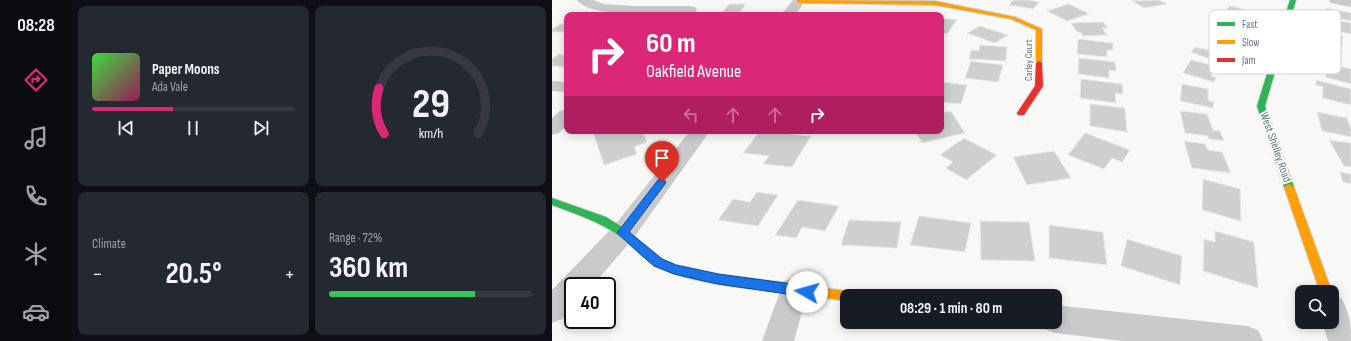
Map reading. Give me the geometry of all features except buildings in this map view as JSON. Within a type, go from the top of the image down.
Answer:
[{"type":"street","points":[[583,0],[589,5],[614,9],[687,12],[701,0]]},
{"type":"street","points":[[790,12],[800,0]]},
{"type":"street","name":"Carley Court","points":[[800,0],[937,1],[1014,18],[1039,29],[1039,86],[1021,113]]},
{"type":"street","name":"West Shelley Road","points":[[1290,10],[1293,0]]},
{"type":"street","points":[[1335,0],[1351,3]]},
{"type":"street","name":"West Shelley Road","points":[[1271,74],[1261,106],[1324,285]]},
{"type":"street","points":[[552,86],[564,86]]},
{"type":"street","points":[[552,129],[564,118]]},
{"type":"street","points":[[583,277],[623,233],[698,134]]},
{"type":"street","points":[[552,201],[602,220],[623,233],[658,262],[674,270],[718,279],[840,295]]},
{"type":"street","points":[[778,341],[794,290]]},
{"type":"street","points":[[552,310],[564,297]]},
{"type":"street","points":[[1062,320],[1247,341]]},
{"type":"street","points":[[1339,327],[1344,341]]},
{"type":"traffic: fast","points":[[1290,10],[1293,0]]},
{"type":"traffic: fast","points":[[1271,74],[1261,106],[1289,187]]},
{"type":"traffic: fast","points":[[552,201],[602,220],[623,233],[658,262],[674,269],[718,279],[796,289]]},
{"type":"traffic: slow","points":[[799,1],[935,3],[1013,18],[1039,29],[1039,63]]},
{"type":"traffic: slow","points":[[1289,187],[1324,285]]},
{"type":"traffic: slow","points":[[796,289],[840,295]]},
{"type":"traffic: jam","points":[[1021,113],[1039,86],[1039,63]]},
{"type":"route","points":[[662,182],[623,233],[658,262],[674,270],[718,279],[807,292]]}]
